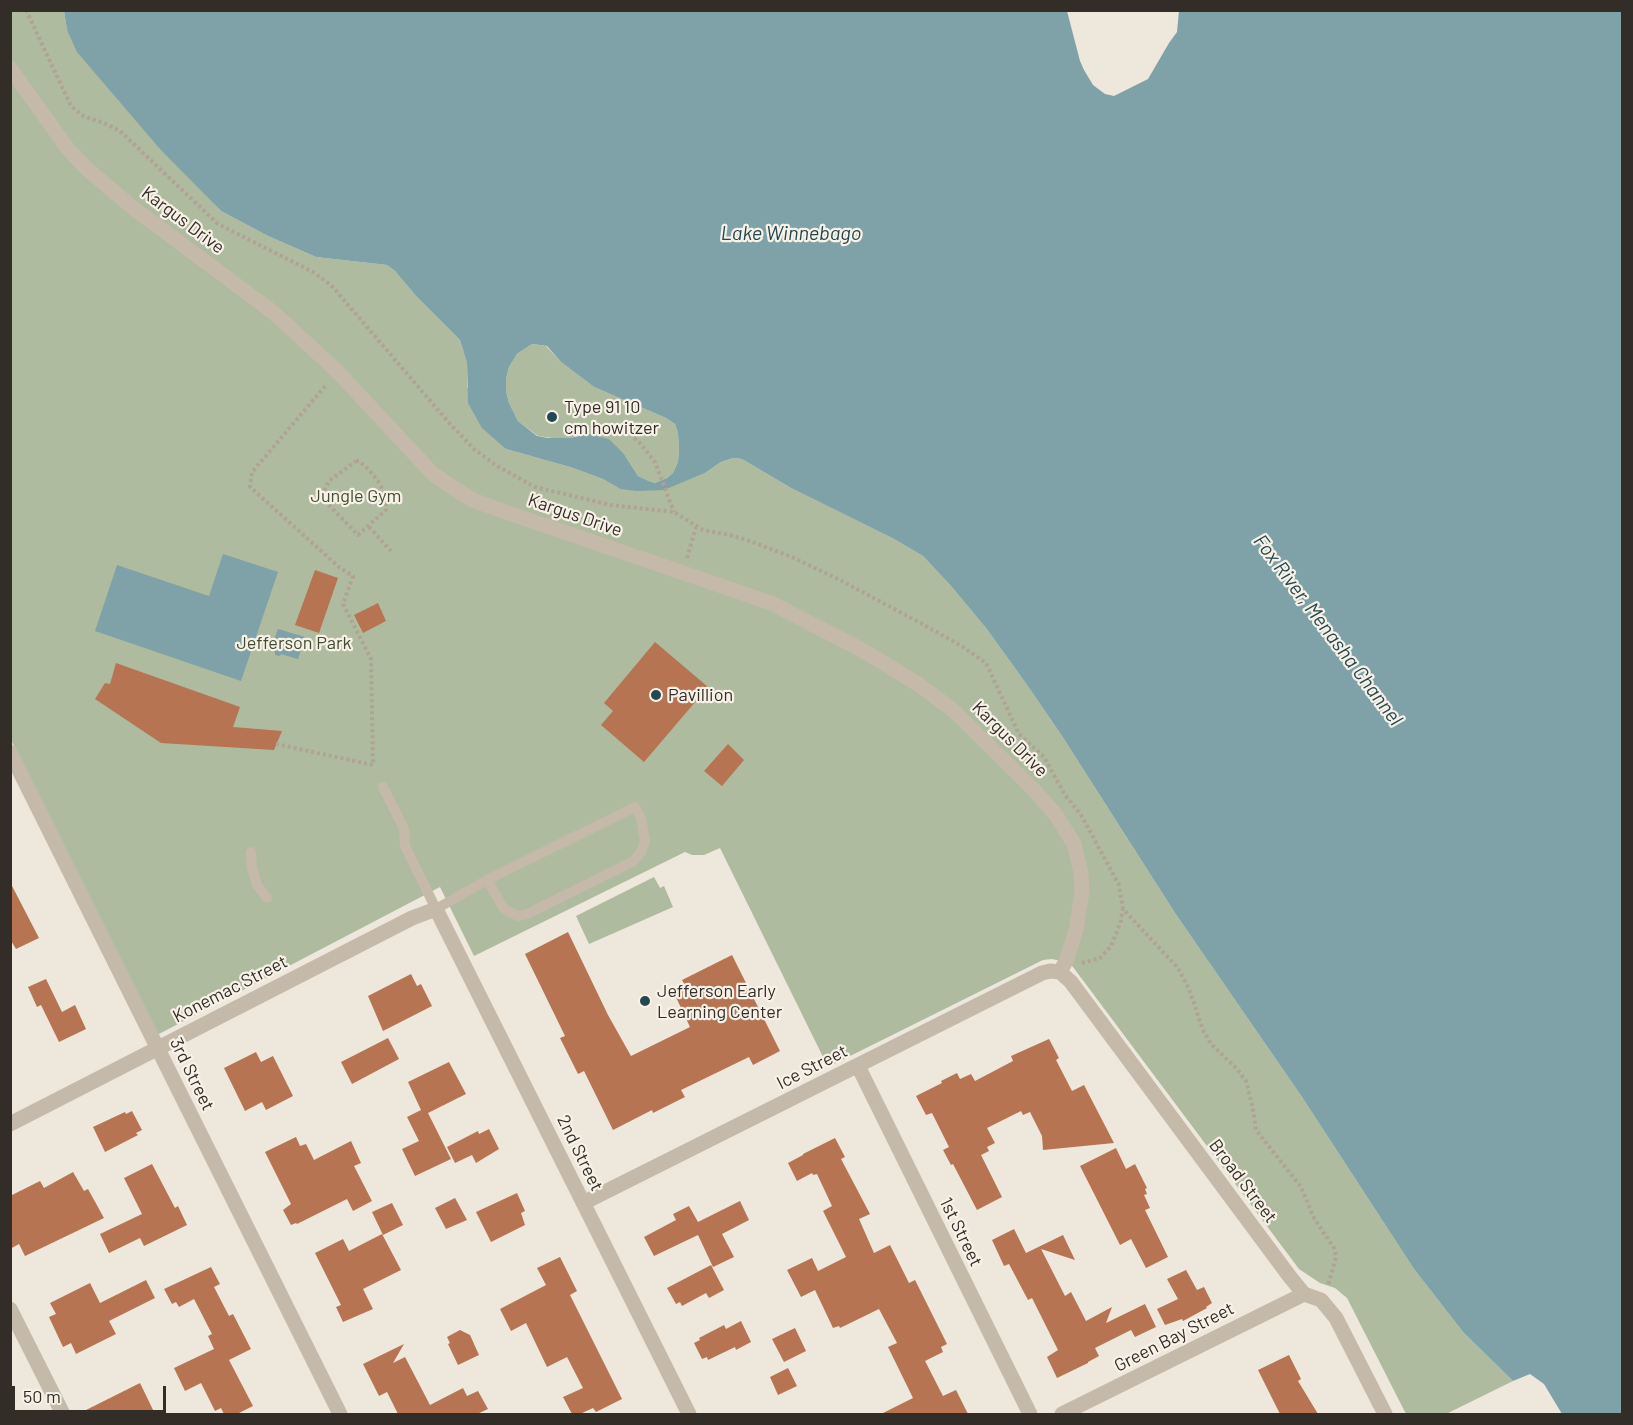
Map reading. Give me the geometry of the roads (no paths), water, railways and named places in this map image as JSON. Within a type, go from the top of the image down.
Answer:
[{"type":"street","name":"Kargus Drive","points":[[10,68],[68,149],[87,169],[132,207],[274,312],[338,372],[432,472],[473,500],[771,603],[839,637],[918,684],[954,711],[1034,790],[1065,828],[1074,844],[1081,873],[1082,891],[1076,930],[1063,967]]},
{"type":"street","name":"3rd Street","points":[[10,752],[340,1414]]},
{"type":"street","name":"Konemac Street","points":[[10,1124],[412,918],[436,909]]},
{"type":"street","name":"2nd Street","points":[[436,909],[689,1414]]},
{"type":"street","name":"Ice Street","points":[[583,1203],[1042,973],[1063,967]]},
{"type":"street","name":"Broad Street","points":[[1063,967],[1071,982],[1304,1294],[1321,1300],[1336,1318],[1384,1414]]},
{"type":"street","name":"1st Street","points":[[858,1066],[1030,1414]]},
{"type":"street","name":"Green Bay Street","points":[[1062,1414],[1304,1294]]},
{"type":"street","points":[[10,1308],[63,1414]]},
{"type":"lane","points":[[383,787],[404,829],[405,846],[436,909],[487,880],[635,807],[641,819],[645,841],[634,861],[527,914],[518,916],[504,909],[487,880]]},
{"type":"lane","points":[[251,852],[252,868],[257,885],[267,898]]},
{"type":"water","points":[[64,11],[1067,11],[1084,70],[1093,85],[1105,94],[1114,96],[1148,79],[1177,32],[1179,11],[1622,11],[1622,1414],[1562,1414],[1544,1384],[1530,1374],[1513,1381],[1463,1332],[1414,1269],[1302,1097],[1175,913],[1025,682],[986,628],[923,556],[894,539],[791,488],[742,459],[733,458],[721,462],[705,473],[664,490],[637,491],[620,489],[603,479],[570,467],[506,449],[482,428],[468,403],[467,363],[460,340],[416,296],[395,271],[387,265],[316,257],[268,236],[221,211],[160,149],[77,52],[67,30]],"holes":[[[532,344],[547,346],[561,362],[594,387],[675,424],[679,449],[678,462],[673,473],[655,483],[649,481],[638,476],[624,454],[609,439],[588,434],[570,438],[537,436],[518,421],[506,391],[509,367],[517,354]]]},
{"type":"water","points":[[223,554],[278,572],[241,681],[95,631],[117,565],[209,596]]},
{"type":"water","points":[[278,629],[305,637],[298,659],[281,654],[280,656],[275,655],[275,652],[270,650]]},
{"type":"place","name":"Type 91 10 cm howitzer","points":[[552,417]]},
{"type":"place","name":"Pavillion","points":[[656,695]]},
{"type":"place","name":"Jefferson Early Learning Center","points":[[645,1001]]},
{"type":"water label","name":"Lake Winnebago","points":[[791,233]]},
{"type":"water label","name":"Fox River, Menasha Channel","points":[[1328,630]]},
{"type":"park label","name":"Jungle Gym","points":[[356,496]]},
{"type":"park label","name":"Jefferson Park","points":[[294,643]]}]
